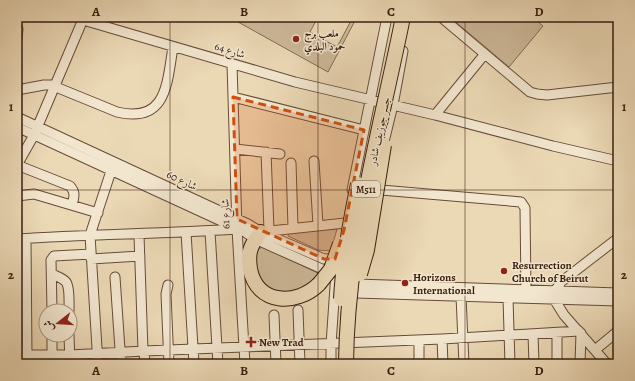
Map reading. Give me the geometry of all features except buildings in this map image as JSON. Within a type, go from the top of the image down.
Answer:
[{"type":"highway","name":"جسر جوزيف شادر","points":[[338,364],[343,265],[349,217],[375,110],[393,17]]},
{"type":"highway","name":"جسر جوزيف شادر","points":[[346,364],[350,292],[357,243],[368,178],[403,17]]},
{"type":"highway","points":[[357,283],[367,250],[392,99],[393,86],[391,74]]},
{"type":"highway","points":[[262,234],[251,248],[249,263],[253,279],[258,286],[269,295],[280,299],[299,296],[314,288],[330,269],[349,217]]},
{"type":"street","points":[[331,364],[336,277],[339,258],[349,217],[364,130],[387,17]]},
{"type":"street","points":[[357,283],[365,279],[367,274],[408,17]]},
{"type":"street","points":[[441,17],[484,55],[530,92],[537,94],[618,87]]},
{"type":"street","points":[[72,205],[75,194],[74,190],[70,186],[17,165],[35,131],[83,18]]},
{"type":"street","name":"شارع 64","points":[[83,18],[173,47],[295,82],[371,101],[395,105],[553,146],[618,161]]},
{"type":"street","points":[[17,25],[17,39]]},
{"type":"street","points":[[17,90],[44,85],[55,85],[117,112],[126,114],[145,112],[159,103],[164,94],[173,47]]},
{"type":"street","points":[[435,115],[484,55]]},
{"type":"street","name":"شارع 61","points":[[232,64],[245,364]]},
{"type":"street","points":[[233,97],[364,130]]},
{"type":"street","points":[[350,364],[350,343],[361,240],[379,159],[395,105]]},
{"type":"street","name":"شارع 60","points":[[17,118],[35,131]]},
{"type":"street","name":"شارع 60","points":[[17,127],[35,131],[238,219],[336,277]]},
{"type":"street","points":[[235,149],[280,154]]},
{"type":"street","points":[[266,152],[262,234],[293,227],[318,225],[349,217]]},
{"type":"street","points":[[314,161],[318,225]]},
{"type":"street","points":[[291,163],[293,227]]},
{"type":"street","points":[[98,364],[90,235],[113,166]]},
{"type":"street","name":"شارع 60","points":[[113,166],[238,229],[262,234],[324,259],[339,258]]},
{"type":"street","points":[[381,190],[521,202],[524,204],[526,290]]},
{"type":"street","points":[[17,196],[34,194],[98,213]]},
{"type":"street","points":[[28,355],[22,239],[90,235],[139,235],[238,229]]},
{"type":"street","points":[[210,231],[218,364]]},
{"type":"street","points":[[186,232],[194,364]]},
{"type":"street","points":[[139,235],[145,364]]},
{"type":"street","points":[[607,364],[559,309],[554,295],[561,282],[618,238]]},
{"type":"street","points":[[52,303],[52,260],[54,256],[140,256]]},
{"type":"street","points":[[52,274],[66,282],[68,287],[69,303]]},
{"type":"street","points":[[115,277],[121,364]]},
{"type":"street","points":[[357,283],[392,290],[461,296],[508,298],[618,293]]},
{"type":"street","points":[[168,285],[166,294],[169,364]]},
{"type":"street","points":[[392,290],[526,290],[554,295],[618,301]]},
{"type":"street","points":[[461,296],[464,364]]},
{"type":"street","points":[[508,298],[510,364]]},
{"type":"street","points":[[298,310],[300,364]]},
{"type":"street","points":[[274,315],[274,346],[276,364]]},
{"type":"street","points":[[595,350],[618,331]]},
{"type":"street","points":[[17,355],[52,355],[70,360],[98,354],[144,351],[299,346],[580,332]]},
{"type":"street","points":[[580,332],[580,364]]},
{"type":"street","points":[[557,333],[557,364]]},
{"type":"street","points":[[533,334],[534,364]]},
{"type":"street","points":[[442,339],[443,364]]},
{"type":"street","points":[[419,340],[419,364]]},
{"type":"street","points":[[52,343],[52,355]]},
{"type":"street","points":[[70,343],[70,360]]},
{"type":"highlighted area","points":[[233,97],[364,130],[344,230],[335,259],[324,259],[237,219]]},
{"type":"shaded area","name":"ملعب برج حمود البلدي","points":[[229,17],[318,17],[310,32],[337,47],[353,17],[357,17],[328,72]]},
{"type":"shaded area","points":[[532,17],[543,26],[509,67],[451,18]]},
{"type":"shaded area","points":[[337,229],[331,251],[318,250],[288,236],[291,230]]},
{"type":"shaded area","points":[[263,247],[322,275],[299,292],[277,292],[265,285],[256,271],[254,256],[257,251]]},
{"type":"place","name":"ملعب برج حمود البلدي","points":[[296,39]]},
{"type":"place","name":"Resurrection Church of Beirut","points":[[504,271]]},
{"type":"place","name":"Horizons International","points":[[405,283]]},
{"type":"place","name":"New Trad","points":[[251,342]]}]
